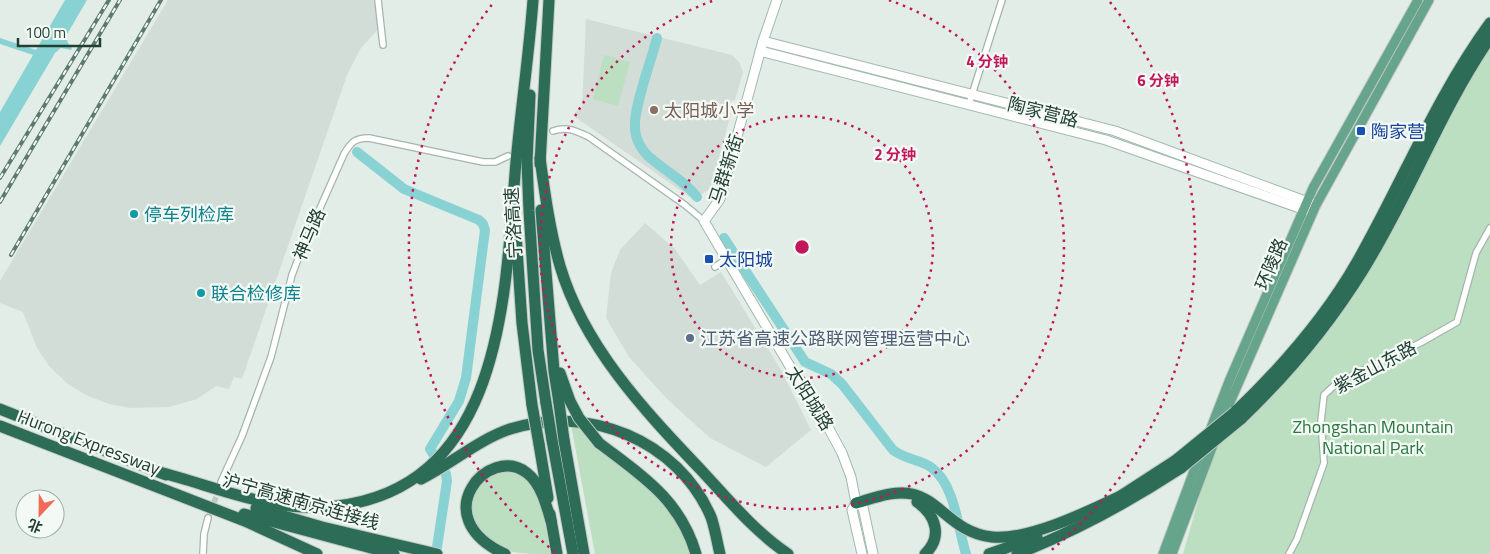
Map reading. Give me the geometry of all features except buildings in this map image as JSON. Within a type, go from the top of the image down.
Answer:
[{"type":"highway","points":[[443,460],[473,408],[484,381],[496,341],[505,281],[512,158],[530,41],[533,0]]},
{"type":"highway","points":[[549,0],[540,158],[549,317],[564,402],[564,440],[578,553]]},
{"type":"highway","points":[[1032,554],[1102,517],[1179,464],[1238,416],[1291,367],[1342,302],[1364,268],[1415,162],[1446,90],[1490,23]]},
{"type":"highway","points":[[1415,162],[1458,87],[1490,38]]},
{"type":"highway","name":"宁洛高速","points":[[530,41],[529,211],[538,350],[552,440],[578,553]]},
{"type":"highway","points":[[512,158],[518,286],[532,405],[556,552]]},
{"type":"highway","points":[[540,158],[548,218],[560,266],[580,316],[593,339],[626,386],[665,432],[759,531],[788,554]]},
{"type":"highway","points":[[564,402],[599,443],[665,497],[686,527],[696,554]]},
{"type":"highway","name":"Hurong Expressway","points":[[0,409],[159,472]]},
{"type":"highway","points":[[159,472],[256,501],[290,507],[337,506],[368,500],[396,490],[431,470],[443,460],[493,436],[526,425],[573,420],[614,429],[643,442],[669,461],[696,492],[711,518],[720,554]]},
{"type":"highway","name":"Hurong Expressway","points":[[0,426],[165,490]]},
{"type":"highway","points":[[989,554],[1049,532],[1126,494],[1179,464]]},
{"type":"highway","points":[[505,554],[481,540],[474,533],[467,513],[466,504],[471,489],[486,473],[493,468],[509,465],[528,474],[537,484],[544,498],[551,521]]},
{"type":"highway","name":"沪宁高速南京连接线","points":[[159,472],[212,493],[287,517],[384,543],[433,553]]},
{"type":"highway","points":[[165,490],[245,521],[317,554]]},
{"type":"highway","name":"沪宁高速南京连接线","points":[[165,490],[284,526],[394,554]]},
{"type":"highway","points":[[857,506],[893,494],[912,494],[922,497],[962,528],[991,537],[1020,535],[1074,517],[1126,494]]},
{"type":"highway","points":[[857,506],[902,498],[919,503],[931,515],[935,524],[934,541],[925,554]]},
{"type":"highway","points":[[1017,554],[1054,540],[1102,517]]},
{"type":"main road","name":"马群新街","points":[[704,221],[720,199],[763,40],[777,0]]},
{"type":"main road","name":"环陵路","points":[[1163,554],[1230,379],[1310,207],[1418,0]]},
{"type":"main road","name":"环陵路","points":[[1172,554],[1227,407],[1310,207],[1429,0]]},
{"type":"main road","name":"陶家营路","points":[[763,40],[1115,131],[1310,207]]},
{"type":"main road","name":"陶家营路","points":[[760,51],[1106,140],[1310,207]]},
{"type":"main road","name":"太阳城路","points":[[704,221],[828,427],[851,477],[857,506],[872,554]]},
{"type":"main road","name":"太阳城路","points":[[857,506],[862,554]]},
{"type":"street","points":[[378,0],[383,45]]},
{"type":"street","points":[[969,104],[1002,0]]},
{"type":"street","points":[[553,131],[562,128],[575,130],[589,137],[685,205],[704,221]]},
{"type":"street","name":"神马路","points":[[221,482],[242,436],[271,356],[292,274],[351,142],[359,138],[369,138],[484,162],[495,162],[512,158]]},
{"type":"street","name":"紫金山东路","points":[[1289,554],[1324,463],[1321,421],[1324,395],[1338,382],[1420,343],[1457,322],[1476,253],[1490,228]]},
{"type":"street","points":[[715,267],[726,260]]},
{"type":"street","points":[[202,554],[208,518]]},
{"type":"shaded area","points":[[168,0],[379,0],[381,26],[361,48],[347,75],[242,379],[234,377],[229,389],[216,386],[197,399],[169,407],[131,408],[109,404],[88,396],[69,385],[49,366],[37,348],[23,312],[0,303],[0,281]]},
{"type":"shaded area","name":"太阳城小学","points":[[586,19],[732,55],[739,62],[743,72],[735,100],[731,101],[729,108],[731,114],[710,189],[693,199],[575,117],[576,112],[582,108]]},
{"type":"shaded area","name":"江苏省高速公路联网管理运营中心","points":[[645,223],[675,249],[700,285],[721,272],[781,370],[811,430],[766,467],[710,438],[667,399],[629,357],[606,318],[611,273],[620,250]]},
{"type":"green space","name":"Zhongshan Mountain National Park","points":[[1490,47],[1490,554],[1183,554],[1212,452],[1384,231]]},
{"type":"green space","points":[[604,55],[630,62],[618,106],[593,99]]},
{"type":"green space","points":[[576,424],[599,447],[662,500],[678,522],[692,554],[595,554],[571,425]]},
{"type":"green space","points":[[509,470],[529,479],[543,507],[550,554],[519,553],[496,547],[490,544],[481,534],[475,522],[472,510],[473,499],[477,489],[484,480]]},
{"type":"water","points":[[65,0],[87,0],[66,36],[72,48],[71,50],[61,48],[55,53],[0,146],[0,112],[33,55],[0,44],[0,38],[36,50]]},
{"type":"waterway","points":[[657,38],[637,108],[635,119],[636,137],[640,146],[649,157],[682,182],[697,197]]},
{"type":"waterway","points":[[357,152],[404,189],[479,220],[485,230],[466,378],[459,401],[430,449],[446,474],[447,481],[436,554]]},
{"type":"waterway","points":[[724,238],[805,362],[831,374],[842,384],[893,450],[928,465],[940,476],[951,496],[966,554]]},
{"type":"tunnel","points":[[208,518],[219,489]]},
{"type":"railway","points":[[0,178],[109,0]]},
{"type":"railway","points":[[0,202],[120,0]]},
{"type":"railway","points":[[11,255],[161,0]]},
{"type":"place","name":"太阳城小学","points":[[654,110]]},
{"type":"place","name":"陶家营","points":[[1361,131]]},
{"type":"place","name":"停车列检库","points":[[134,214]]},
{"type":"place","name":"太阳城","points":[[709,259]]},
{"type":"place","name":"联合检修库","points":[[201,293]]},
{"type":"place","name":"江苏省高速公路联网管理运营中心","points":[[690,338]]}]
